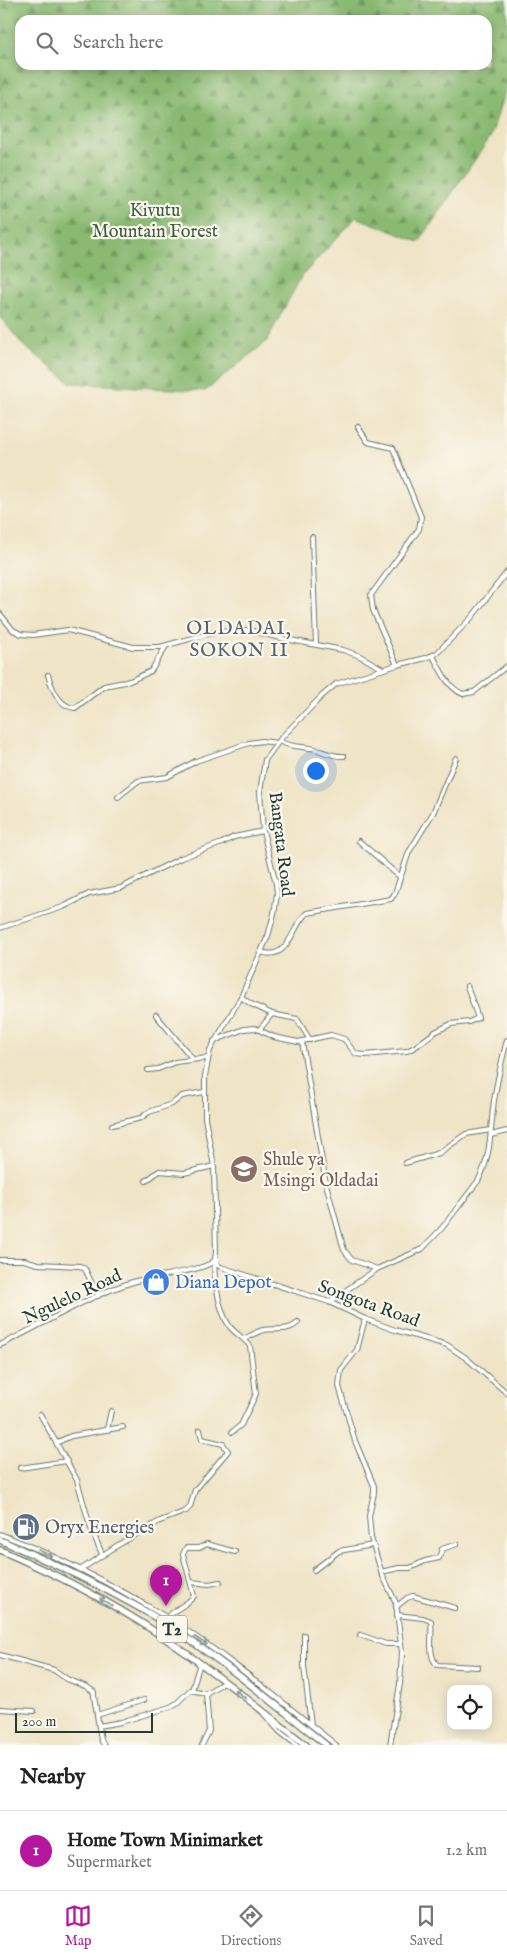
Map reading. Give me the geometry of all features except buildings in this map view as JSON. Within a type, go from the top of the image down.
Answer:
[{"type":"highway","name":"T2","points":[[0,1540],[96,1585],[150,1614],[243,1678],[326,1745]]},
{"type":"highway","name":"T2","points":[[0,1550],[33,1564],[98,1598],[154,1631],[200,1663],[306,1745]]},
{"type":"street","points":[[358,427],[368,442],[393,448],[421,517],[419,529],[371,596],[373,610],[397,664]]},
{"type":"street","points":[[312,537],[316,644]]},
{"type":"street","points":[[507,572],[467,622],[433,656],[453,688],[463,694],[474,692],[507,666]]},
{"type":"street","points":[[0,614],[13,630],[22,634],[33,635],[68,630],[129,647],[166,646],[215,632],[241,629],[343,650],[360,656],[383,669]]},
{"type":"street","points":[[48,675],[53,691],[66,706],[75,708],[104,686],[130,681],[151,671],[166,646]]},
{"type":"street","name":"Bangata Road","points":[[244,1340],[231,1328],[223,1313],[215,1259],[214,1166],[205,1118],[204,1092],[207,1058],[214,1042],[241,997],[272,926],[277,894],[273,866],[263,831],[260,792],[265,760],[278,742],[332,686],[397,664],[433,656]]},
{"type":"street","points":[[118,797],[138,781],[167,777],[196,760],[249,743],[278,742],[294,747],[314,749],[333,756],[344,756]]},
{"type":"street","points":[[261,952],[271,954],[286,945],[293,936],[302,917],[307,913],[391,899],[395,893],[412,845],[426,827],[456,758]]},
{"type":"street","points":[[0,928],[63,907],[89,894],[121,888],[181,858],[234,837],[263,831]]},
{"type":"street","points":[[359,841],[400,877]]},
{"type":"street","points":[[214,1042],[244,1029],[255,1028],[274,1037],[302,1042],[326,1034],[335,1036],[344,1039],[351,1050],[360,1055],[407,1051],[415,1048],[435,1032],[451,1024],[469,1022],[478,1018],[467,986]]},
{"type":"street","points":[[241,997],[272,1014],[297,1019],[310,1040]]},
{"type":"street","points":[[260,1029],[272,1014]]},
{"type":"street","points":[[156,1015],[192,1058]]},
{"type":"street","points":[[329,1302],[377,1269],[422,1249],[442,1228],[483,1173],[491,1133],[497,1081],[507,1040]]},
{"type":"street","points":[[302,1042],[326,1184],[344,1250],[352,1260],[377,1269]]},
{"type":"street","points":[[148,1070],[154,1070],[170,1063],[192,1058],[207,1058]]},
{"type":"street","points":[[112,1125],[141,1118],[149,1112],[172,1104],[182,1096],[204,1092]]},
{"type":"street","points":[[405,1163],[438,1153],[466,1134],[507,1131]]},
{"type":"street","points":[[146,1181],[159,1171],[181,1173],[214,1166]]},
{"type":"street","name":"Ngulelo Road","points":[[0,1345],[98,1296],[134,1282],[202,1267],[215,1259]]},
{"type":"street","name":"Songota Road","points":[[215,1259],[221,1267],[329,1302],[365,1319],[447,1345],[466,1358],[507,1393]]},
{"type":"street","points":[[0,1260],[24,1260],[38,1264],[80,1266],[85,1269],[98,1296]]},
{"type":"street","points":[[365,1319],[356,1350],[341,1370],[339,1386],[355,1441],[374,1486],[368,1516],[373,1545],[381,1572],[396,1607],[400,1644],[400,1684],[390,1745]]},
{"type":"street","points":[[232,1432],[241,1425],[256,1394],[256,1384],[250,1362],[251,1350],[244,1340],[261,1330],[287,1328],[298,1322]]},
{"type":"street","points":[[107,1429],[111,1411]]},
{"type":"street","points":[[40,1414],[77,1480],[90,1526],[102,1554]]},
{"type":"street","points":[[56,1443],[71,1436],[123,1427]]},
{"type":"street","points":[[80,1570],[102,1554],[160,1521],[180,1514],[190,1507],[195,1490],[228,1451],[224,1444],[202,1439],[200,1430]]},
{"type":"street","points":[[20,1468],[67,1461]]},
{"type":"street","points":[[0,1534],[80,1570],[166,1618],[218,1652],[336,1745]]},
{"type":"street","points":[[166,1618],[172,1611],[193,1599],[194,1594],[183,1554],[186,1548],[199,1548],[207,1544],[235,1552]]},
{"type":"street","points":[[381,1572],[399,1568],[410,1568],[425,1561],[439,1558],[442,1549],[457,1544]]},
{"type":"street","points":[[314,1570],[339,1551],[373,1545]]},
{"type":"street","points":[[191,1582],[209,1584],[220,1582]]},
{"type":"street","points":[[396,1607],[407,1598],[413,1596],[455,1608]]},
{"type":"street","points":[[397,1615],[423,1618],[431,1621],[432,1652],[434,1663],[437,1665],[478,1667]]},
{"type":"street","points":[[304,1635],[304,1666],[311,1725]]},
{"type":"street","points":[[360,1635],[386,1644],[400,1644]]},
{"type":"street","points":[[0,1655],[48,1668],[88,1687],[94,1692],[101,1740],[104,1745]]},
{"type":"street","points":[[192,1690],[200,1663]]},
{"type":"street","points":[[99,1726],[122,1722],[170,1706],[179,1701],[187,1691],[192,1690],[206,1693],[225,1682]]},
{"type":"street","points":[[202,1745],[209,1731],[206,1693]]},
{"type":"street","points":[[97,1715],[144,1700]]},
{"type":"street","points":[[0,1709],[34,1711]]},
{"type":"street","points":[[260,1710],[273,1726],[296,1745]]},
{"type":"green space","name":"Kivutu Mountain Forest","points":[[0,0],[507,0],[507,84],[491,136],[419,242],[356,217],[301,277],[266,342],[205,391],[71,383],[23,345],[0,317]]},
{"type":"place","name":"Shule ya Msingi Oldadai","points":[[244,1169]]},
{"type":"place","name":"Diana Depot","points":[[156,1282]]},
{"type":"place","name":"Oryx Energies","points":[[26,1527]]},
{"type":"place","name":"Home Town Minimarket","points":[[166,1606]]},
{"type":"district","name":"OLDADAI, SOKON II","points":[[239,638]]}]
